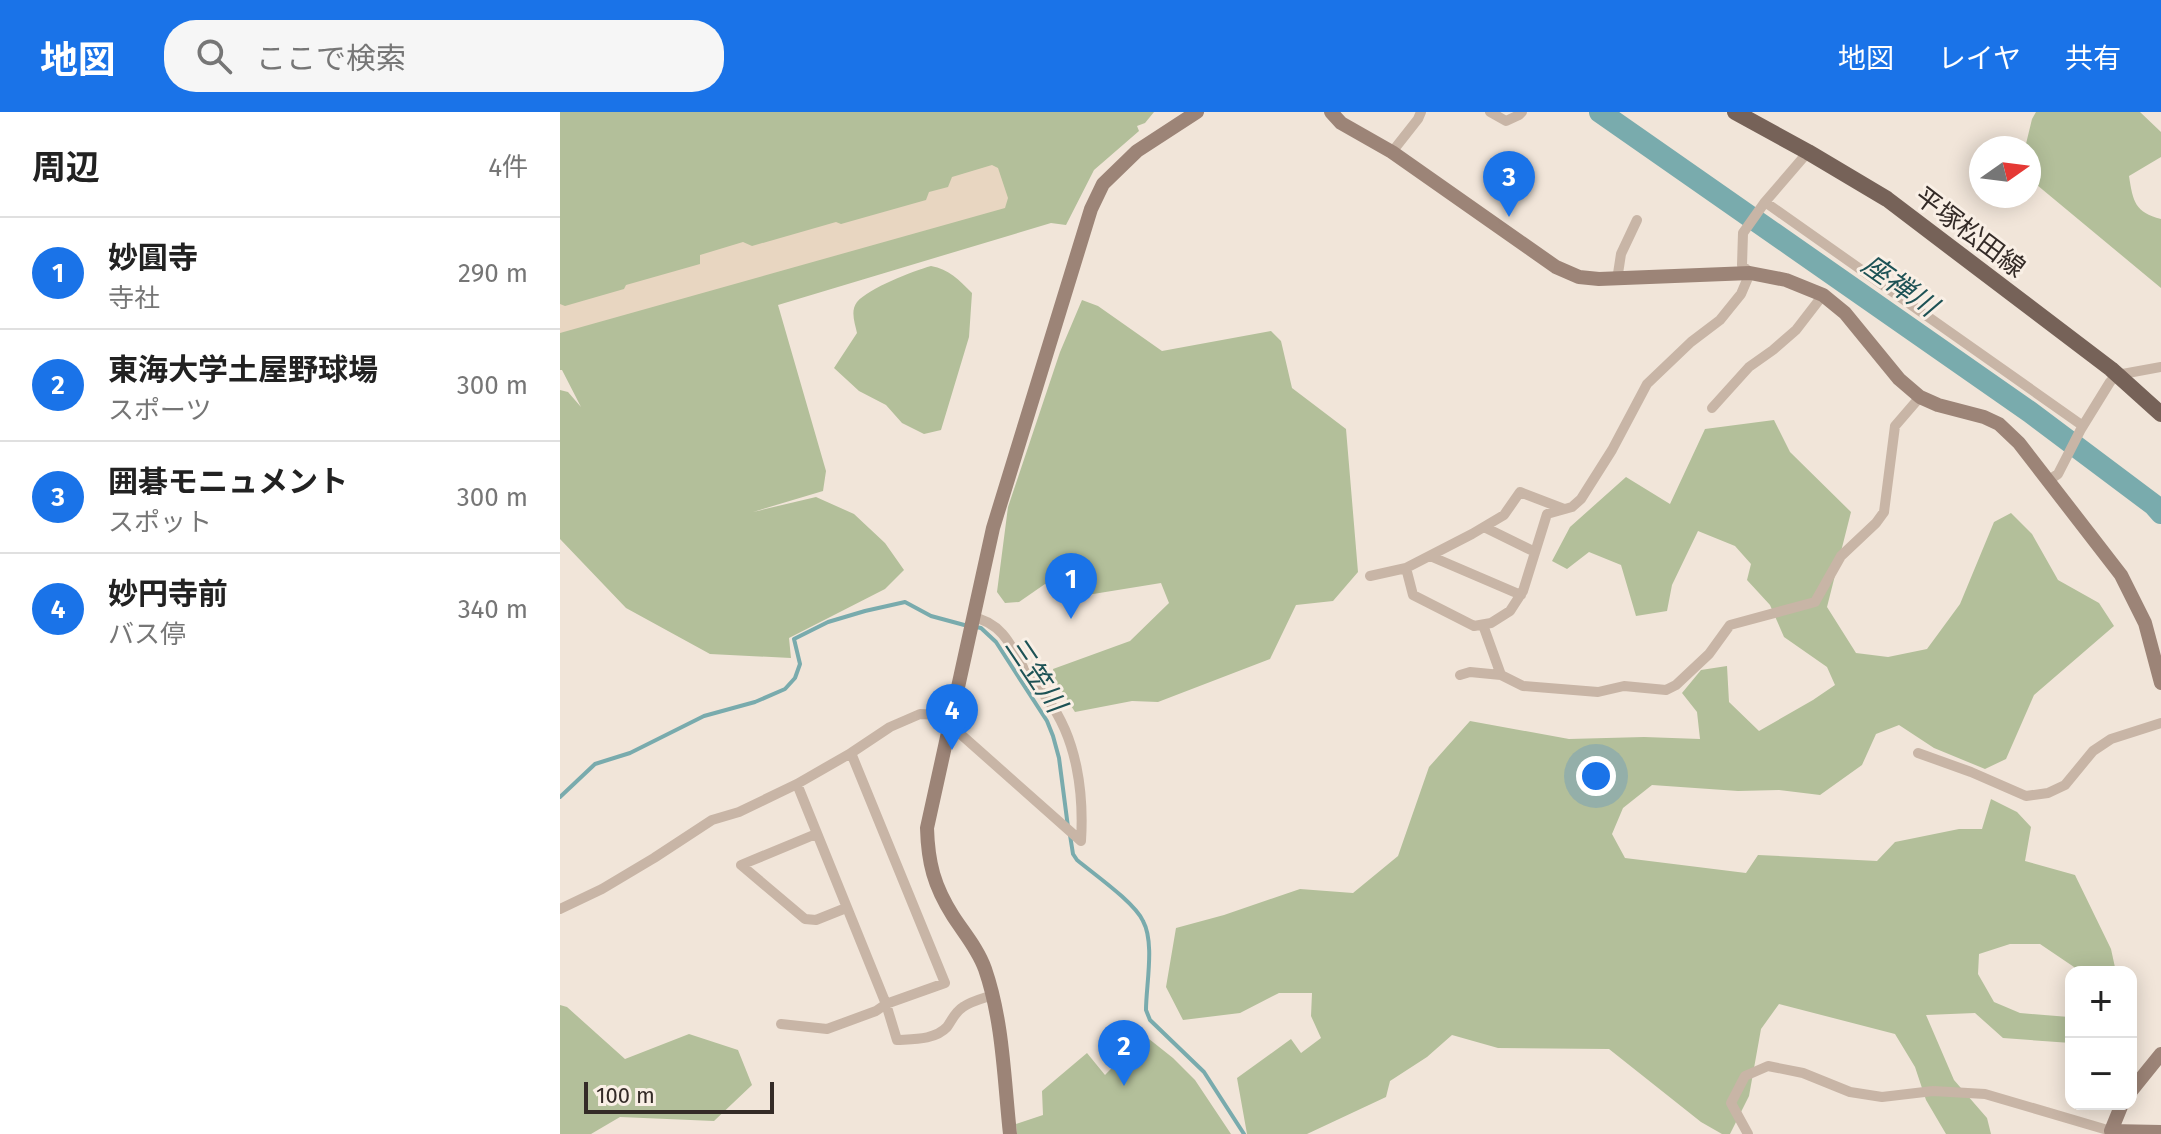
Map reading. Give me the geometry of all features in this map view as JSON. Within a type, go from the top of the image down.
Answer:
[{"type":"main road","name":"平塚松田線","points":[[1735,112],[1887,199],[2117,375],[2161,414]]},
{"type":"street","points":[[1010,1134],[993,995],[984,965],[934,882],[928,856],[927,828],[993,528],[1091,209],[1103,184],[1137,151],[1197,112]]},
{"type":"street","points":[[1331,112],[1341,123],[1392,152],[1556,267],[1579,277],[1617,280],[1750,273],[1786,280],[1823,295],[1845,313],[1899,379],[1920,397],[1984,417],[1999,424],[2019,443],[2102,548],[2128,588],[2145,623],[2161,683]]},
{"type":"street","points":[[1392,152],[1421,112]]},
{"type":"street","points":[[1490,112],[1506,121],[1522,112]]},
{"type":"street","points":[[1750,273],[1742,265],[1745,230],[1808,152]]},
{"type":"street","points":[[1763,204],[2082,428]]},
{"type":"street","points":[[1617,280],[1621,254],[1637,220]]},
{"type":"street","points":[[1406,568],[1413,595],[1474,626],[1491,623],[1510,611],[1521,595],[1547,514],[1572,507],[1581,499],[1612,450],[1647,384],[1691,342],[1720,320],[1741,294],[1750,273]]},
{"type":"street","points":[[1712,408],[1749,367],[1796,330],[1823,295]]},
{"type":"street","points":[[2049,480],[2058,474],[2110,382],[2117,375],[2161,367]]},
{"type":"street","points":[[1460,675],[1470,672],[1501,675],[1523,686],[1598,692],[1624,686],[1666,690],[1676,685],[1709,654],[1730,625],[1815,602],[1841,556],[1884,512],[1895,426],[1920,397]]},
{"type":"street","points":[[1370,576],[1406,568],[1484,527],[1504,515],[1520,492],[1564,509]]},
{"type":"street","points":[[1484,527],[1535,552]]},
{"type":"street","points":[[1430,556],[1521,595]]},
{"type":"street","points":[[560,909],[615,881],[712,820],[739,812],[797,784],[890,727],[920,714],[939,715],[1081,841],[1083,815],[1076,767],[1065,728],[1048,699],[1027,674],[1007,638],[998,628],[981,618],[972,617]]},
{"type":"street","points":[[1483,625],[1501,675]]},
{"type":"street","points":[[1918,753],[2026,796],[2048,793],[2065,785],[2093,751],[2111,739],[2161,723]]},
{"type":"street","points":[[781,1024],[827,1029],[945,983],[851,753]]},
{"type":"street","points":[[797,784],[886,1004],[897,1040],[939,1033],[964,1005],[993,995]]},
{"type":"street","points":[[816,834],[741,865],[805,919],[816,920],[846,908]]},
{"type":"street","points":[[2137,1084],[2161,1054]]},
{"type":"street","points":[[1748,1134],[1731,1103],[1745,1076],[1768,1066],[1803,1073],[1850,1092],[1882,1097],[1933,1091],[1985,1094],[2111,1132],[2161,1132]]},
{"type":"street","points":[[2111,1132],[2120,1110]]},
{"type":"green space","points":[[560,112],[1154,112],[1145,123],[1137,126],[1139,131],[1094,170],[1066,225],[1051,223],[778,305],[826,471],[823,491],[753,512],[816,497],[854,514],[885,543],[904,570],[885,589],[789,638],[791,658],[710,654],[626,608],[560,539],[560,390],[568,392],[581,407],[560,370]]},
{"type":"green space","points":[[2036,112],[2140,112],[2161,132],[2161,157],[2129,176],[2137,205],[2161,219],[2161,288],[2041,188],[2041,136],[2028,136]]},
{"type":"green space","points":[[931,266],[948,272],[972,293],[969,337],[941,430],[924,434],[902,423],[886,405],[859,391],[834,368],[857,333],[853,313],[857,302],[881,286]]},
{"type":"green space","points":[[1082,300],[1098,306],[1162,351],[1271,331],[1281,341],[1292,388],[1346,429],[1358,572],[1333,601],[1296,605],[1270,659],[1158,702],[1132,701],[1075,712],[1055,681],[1053,669],[1130,641],[1169,603],[1161,583],[1087,595],[1077,579],[1045,584],[1019,602],[1005,603],[997,592],[1008,507],[1060,352]]},
{"type":"green space","points":[[1774,420],[1790,452],[1851,512],[1827,607],[1856,653],[1888,657],[1927,649],[1960,604],[1994,522],[2011,513],[2032,534],[2058,580],[2099,603],[2114,626],[2034,695],[2006,759],[1985,769],[1934,748],[1899,725],[1876,734],[1862,765],[1820,795],[1779,790],[1738,791],[1652,785],[1623,808],[1612,834],[1625,858],[1746,873],[1758,855],[1877,861],[1895,842],[1959,829],[1982,829],[1991,799],[2017,812],[2031,827],[2025,861],[2075,875],[2111,949],[2115,966],[2073,966],[2040,944],[2010,944],[1979,954],[1978,974],[1994,1002],[2020,1013],[2065,1017],[2065,1043],[2003,1038],[1975,1013],[1926,1015],[1954,1080],[1987,1118],[1991,1134],[1946,1134],[1926,1100],[1915,1067],[1895,1034],[1779,1004],[1761,1029],[1749,1096],[1730,1134],[1722,1134],[1701,1122],[1609,1049],[1498,1048],[1452,1035],[1427,1057],[1390,1081],[1386,1097],[1307,1134],[1247,1134],[1237,1078],[1291,1039],[1301,1053],[1321,1038],[1311,1016],[1312,993],[1279,993],[1240,1013],[1183,1020],[1166,987],[1176,928],[1300,889],[1353,893],[1398,856],[1429,767],[1470,721],[1569,739],[1700,739],[1697,712],[1682,693],[1701,670],[1727,666],[1729,702],[1759,731],[1835,685],[1827,667],[1784,637],[1770,605],[1747,580],[1751,564],[1735,546],[1698,531],[1672,585],[1667,611],[1636,616],[1621,565],[1589,552],[1567,569],[1552,561],[1570,527],[1626,477],[1670,504],[1705,429]]},
{"type":"green space","points":[[560,1005],[567,1007],[625,1059],[689,1034],[738,1050],[752,1085],[714,1121],[620,1117],[591,1134],[560,1134]]},
{"type":"green space","points":[[1144,1035],[1195,1080],[1231,1134],[1017,1134],[1016,1124],[1043,1115],[1042,1091],[1087,1053],[1105,1075]]},
{"type":"shaded area","points":[[992,165],[998,168],[1008,198],[1005,208],[560,333],[560,304],[565,306],[700,264],[700,255],[743,242],[752,246],[926,200],[929,192],[948,187],[952,177]]},
{"type":"waterway","name":"座禅川","points":[[1600,112],[2030,412],[2161,513]]},
{"type":"waterway","name":"三笠川","points":[[560,797],[595,764],[630,753],[704,716],[755,702],[785,689],[795,678],[800,664],[794,639],[828,622],[905,602],[931,616],[968,626]]},
{"type":"waterway","name":"三笠川","points":[[976,627],[996,642],[1047,721],[1059,758],[1068,827]]},
{"type":"waterway","name":"三笠川","points":[[1070,835],[1077,860],[1123,897],[1147,930],[1149,964],[1146,1010],[1150,1020],[1204,1072],[1244,1134]]},
{"type":"place","name":"囲碁モニュメント","points":[[1509,217]]},
{"type":"place","name":"妙圓寺","points":[[1071,619]]},
{"type":"place","name":"妙円寺前","points":[[952,750]]},
{"type":"place","name":"東海大学土屋野球場","points":[[1124,1086]]}]
